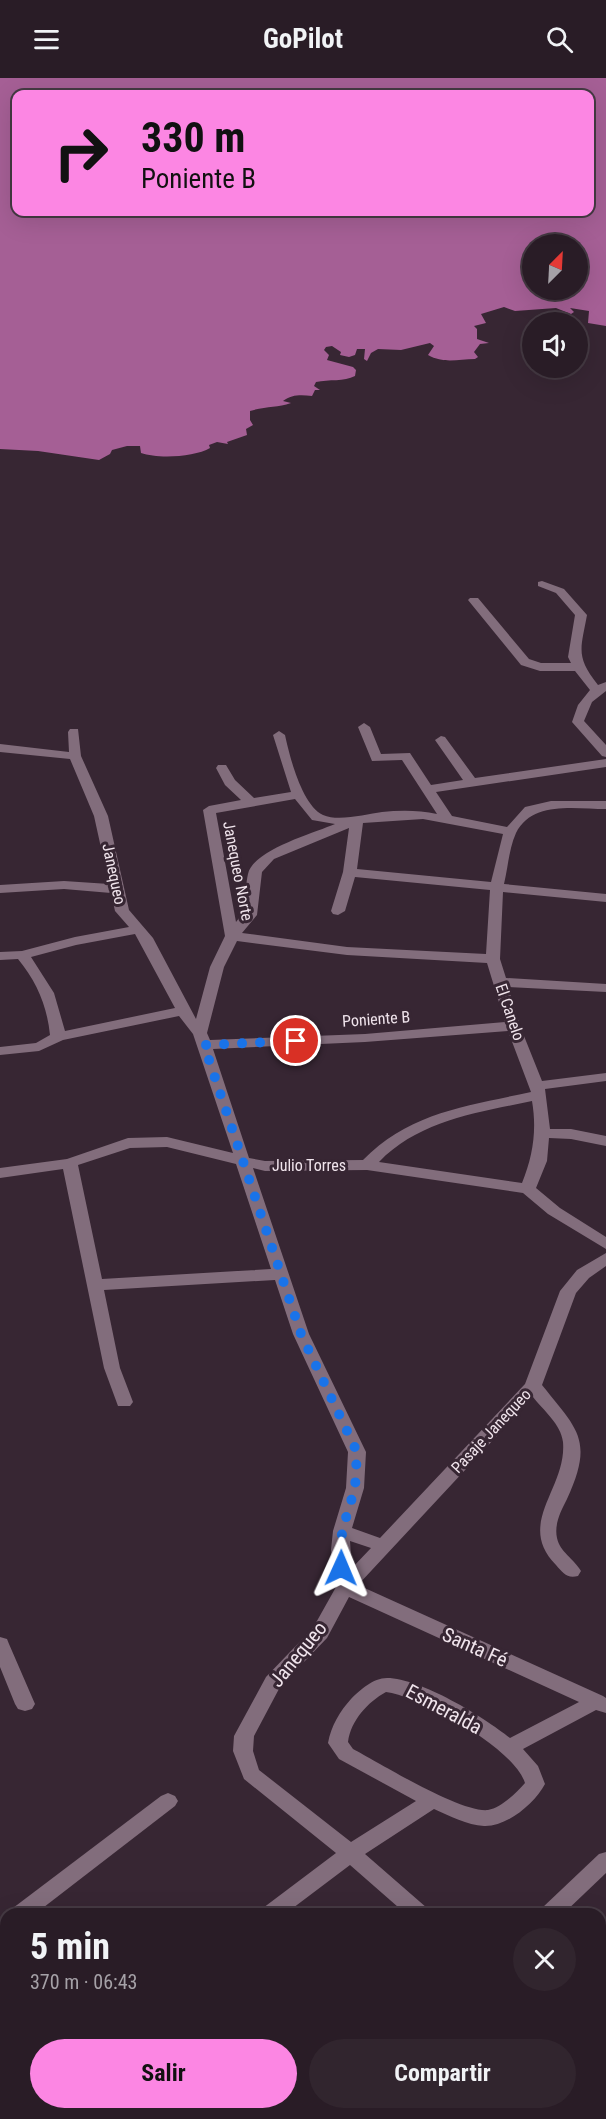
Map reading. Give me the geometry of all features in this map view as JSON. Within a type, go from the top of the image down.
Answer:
[{"type":"street","points":[[542,584],[560,591],[581,615],[574,652],[581,671],[601,688],[585,703],[579,722],[606,753]]},
{"type":"street","points":[[474,600],[496,625],[518,657],[525,662],[540,667],[542,672],[549,675],[581,671]]},
{"type":"street","points":[[364,727],[376,758],[406,756],[447,819]]},
{"type":"street","name":"Janequeo","points":[[74,732],[75,756],[101,816],[122,911],[146,938],[183,1011],[202,1039],[301,1334],[357,1452],[355,1488],[342,1531],[341,1568],[345,1587],[320,1633],[273,1682],[247,1728],[243,1751],[251,1774],[349,1854]]},
{"type":"street","points":[[279,735],[285,764],[300,794],[318,818],[357,820],[398,815],[447,819],[510,831],[527,812],[539,806],[606,805]]},
{"type":"street","points":[[441,740],[472,783]]},
{"type":"street","points":[[0,748],[75,756]]},
{"type":"street","points":[[427,789],[606,763]]},
{"type":"street","name":"Janequeo Norte","points":[[222,768],[230,782],[249,801]]},
{"type":"street","name":"Janequeo Norte","points":[[202,1039],[217,967],[232,936],[209,810],[249,801],[300,794]]},
{"type":"street","points":[[338,911],[350,872],[357,820]]},
{"type":"street","points":[[232,936],[250,915],[254,902],[254,877],[264,860],[281,849],[357,820]]},
{"type":"street","name":"El Canelo","points":[[510,831],[497,885],[494,959],[513,1026],[538,1091],[544,1133],[539,1161],[528,1189]]},
{"type":"street","points":[[350,872],[497,885],[606,898]]},
{"type":"street","points":[[2,886],[64,885],[116,889]]},
{"type":"street","points":[[0,956],[22,955],[75,941],[137,930]]},
{"type":"street","points":[[232,936],[347,951],[494,959]]},
{"type":"street","points":[[22,955],[37,974],[49,996],[58,1037]]},
{"type":"street","points":[[499,982],[606,988]]},
{"type":"street","points":[[0,1051],[39,1047],[58,1037],[183,1011]]},
{"type":"street","name":"Poniente B","points":[[202,1039],[365,1038],[513,1026]]},
{"type":"street","points":[[367,1166],[392,1140],[427,1121],[538,1091],[606,1077]]},
{"type":"street","points":[[544,1133],[571,1134],[606,1141]]},
{"type":"street","name":"Julio Torres","points":[[0,1173],[70,1163],[115,1146],[154,1141],[178,1144],[245,1163],[265,1166],[367,1166],[528,1189]]},
{"type":"street","points":[[70,1163],[112,1368],[124,1402]]},
{"type":"street","points":[[528,1189],[554,1211],[606,1244]]},
{"type":"street","name":"Pasaje Janequeo","points":[[345,1587],[532,1386],[568,1291],[583,1274],[606,1258]]},
{"type":"street","points":[[94,1285],[282,1274]]},
{"type":"street","points":[[532,1386],[570,1434],[571,1467],[561,1492],[549,1512],[546,1529],[550,1547],[572,1571]]},
{"type":"street","points":[[342,1531],[384,1546]]},
{"type":"street","name":"Santa Fé","points":[[345,1587],[601,1704]]},
{"type":"street","points":[[0,1644],[25,1704]]},
{"type":"street","name":"Esmeralda","points":[[391,1685],[404,1687],[439,1703],[509,1748],[532,1772],[535,1784],[495,1816],[482,1818],[433,1800],[346,1754],[339,1748],[338,1738],[348,1718],[379,1687],[391,1685]]},
{"type":"street","points":[[509,1748],[601,1704]]},
{"type":"street","points":[[278,1908],[349,1854],[433,1800]]},
{"type":"street","points":[[27,1908],[168,1801]]},
{"type":"street","points":[[349,1854],[413,1908]]},
{"type":"street","points":[[555,1908],[606,1860]]},
{"type":"shaded area","points":[[0,78],[606,78],[606,326],[588,323],[589,311],[570,308],[574,312],[566,312],[556,308],[515,311],[504,307],[481,314],[486,323],[474,326],[477,329],[477,339],[489,343],[480,344],[474,352],[478,357],[475,359],[434,358],[428,355],[434,346],[430,343],[401,350],[378,349],[371,353],[367,361],[364,359],[365,349],[357,349],[355,355],[349,357],[340,355],[341,352],[332,346],[326,347],[324,350],[329,355],[327,360],[353,367],[356,370],[355,376],[316,382],[314,386],[320,390],[315,390],[312,396],[293,396],[283,401],[291,403],[250,411],[250,420],[253,425],[246,429],[247,435],[227,442],[228,444],[217,442],[209,445],[210,448],[203,451],[176,456],[148,455],[141,453],[140,446],[127,446],[112,450],[110,454],[99,460],[38,451],[0,449]]},
{"type":"route","points":[[296,1041],[204,1045],[253,1185],[301,1334],[336,1412],[357,1452],[355,1488],[342,1531],[341,1568]]}]
